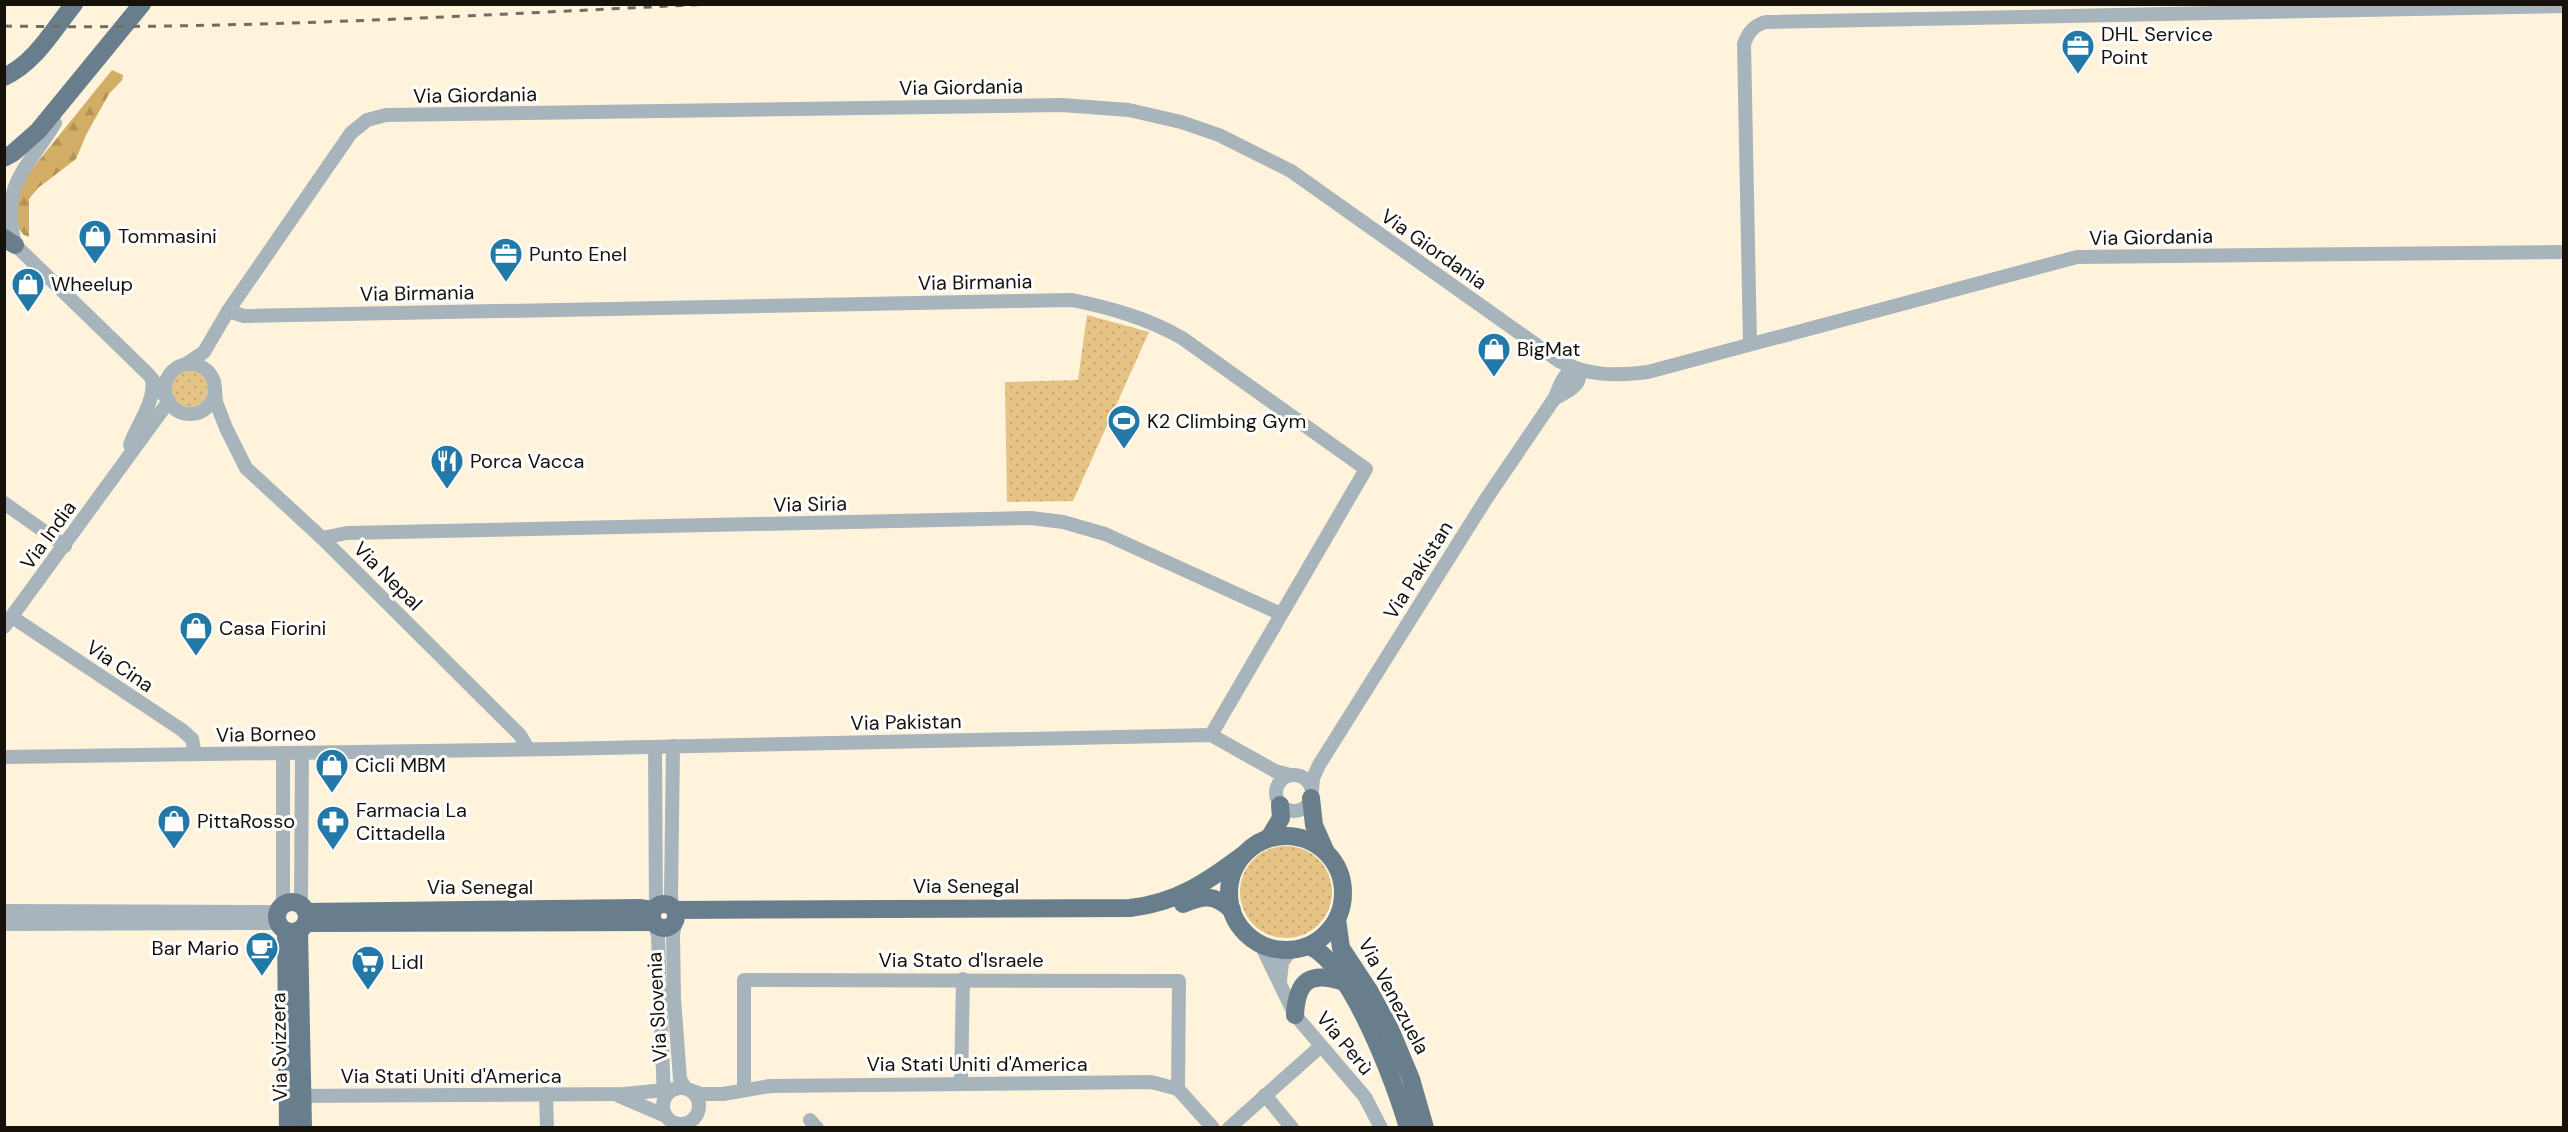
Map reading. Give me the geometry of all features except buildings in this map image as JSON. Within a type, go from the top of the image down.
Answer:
[{"type":"main road","points":[[4,78],[31,58],[74,4]]},
{"type":"main road","points":[[4,158],[38,131],[74,90],[142,4]]},
{"type":"main road","name":"Via Venezuela","points":[[1300,948],[1330,930],[1337,919],[1343,898],[1342,878],[1335,862],[1325,850],[1314,825],[1311,794]]},
{"type":"main road","points":[[1269,838],[1281,818],[1280,805]]},
{"type":"main road","points":[[1262,945],[1243,931],[1232,910],[1229,896],[1230,881],[1243,855],[1269,838],[1280,836],[1304,838],[1325,850]]},
{"type":"main road","name":"Via Senegal","points":[[664,916],[1140,907],[1168,901],[1187,892],[1243,855]]},
{"type":"main road","name":"Via Senegal","points":[[292,918],[664,916],[1130,918],[1150,916],[1208,896],[1223,902],[1232,910]]},
{"type":"main road","name":"Via Svizzera","points":[[292,918],[295,1096],[303,1128]]},
{"type":"main road","name":"Via Venezuela","points":[[1337,919],[1341,948],[1390,1029],[1411,1079],[1425,1128]]},
{"type":"main road","name":"Via Venezuela","points":[[1262,945],[1271,948],[1300,948],[1327,958],[1344,982],[1375,1036],[1391,1074],[1408,1128]]},
{"type":"main road","points":[[1295,1015],[1297,994],[1305,982],[1323,977],[1344,982]]},
{"type":"main road","name":"Via Svizzera","points":[[288,1128],[295,1096]]},
{"type":"street","points":[[1750,344],[1744,44],[1751,30],[1758,24],[1766,22],[2564,6]]},
{"type":"street","points":[[74,90],[52,127],[14,177],[7,193],[8,239],[148,375],[173,407],[203,416],[226,428]]},
{"type":"street","name":"Via Giordania","points":[[186,364],[204,352],[228,311],[351,133],[367,120],[377,117],[1062,105],[1129,110],[1181,122],[1219,135],[1291,171],[1578,376],[1648,372],[2077,257],[2564,252]]},
{"type":"street","name":"Via Birmania","points":[[228,311],[244,316],[1072,300],[1110,308],[1155,322],[1182,338],[1366,469],[1211,735]]},
{"type":"street","points":[[210,342],[211,375]]},
{"type":"street","points":[[1558,361],[1563,380]]},
{"type":"street","points":[[148,375],[172,372],[186,364],[200,366],[211,375]]},
{"type":"street","name":"Via Pakistan","points":[[1311,794],[1313,778],[1319,765],[1473,518],[1554,399],[1563,380],[1571,370],[1578,376],[1554,399]]},
{"type":"street","points":[[168,400],[166,385],[172,372]]},
{"type":"street","name":"Via India","points":[[122,464],[151,398],[153,388],[148,375]]},
{"type":"street","name":"Via Nepal","points":[[211,375],[216,402],[246,468],[322,538],[520,735],[528,749]]},
{"type":"street","points":[[149,428],[204,409],[213,398],[215,391]]},
{"type":"street","name":"Via India","points":[[8,622],[65,546],[168,400]]},
{"type":"street","points":[[4,503],[65,546]]},
{"type":"street","name":"Via Siria","points":[[322,538],[347,533],[1031,518],[1063,522],[1105,534],[1281,614]]},
{"type":"street","name":"Via Cina","points":[[8,622],[182,730],[192,740],[195,754]]},
{"type":"street","points":[[1211,735],[1285,776],[1307,780],[1311,794],[1300,810],[1290,810],[1280,805],[1276,794],[1285,776]]},
{"type":"street","name":"Via Pakistan","points":[[528,749],[1211,735]]},
{"type":"street","name":"Via Slovenia","points":[[672,1090],[658,936],[671,897],[673,746]]},
{"type":"street","name":"Via Slovenia","points":[[655,747],[664,916],[672,935],[680,1080],[672,1090]]},
{"type":"street","name":"Via Borneo","points":[[4,757],[528,749]]},
{"type":"street","name":"Via Svizzera","points":[[283,753],[292,918]]},
{"type":"street","name":"Via Svizzera","points":[[292,918],[302,753]]},
{"type":"street","points":[[1285,776],[1310,771],[1319,765]]},
{"type":"street","name":"Via Senegal","points":[[4,911],[292,918]]},
{"type":"street","name":"Via Senegal","points":[[4,924],[292,918]]},
{"type":"street","name":"Via Perù","points":[[1262,945],[1295,1015],[1365,1097],[1381,1128]]},
{"type":"street","points":[[1280,983],[1282,962],[1300,948]]},
{"type":"street","points":[[961,1084],[963,979]]},
{"type":"street","name":"Via Stato d'Israele","points":[[744,1089],[744,980],[963,979],[1179,981],[1178,1089]]},
{"type":"street","points":[[1228,1128],[1321,1046]]},
{"type":"street","name":"Via Stati Uniti d'America","points":[[697,1119],[711,1100],[723,1094],[744,1089],[810,1085],[1151,1082],[1178,1089]]},
{"type":"street","points":[[1178,1089],[1213,1128]]},
{"type":"street","points":[[672,1090],[699,1099],[697,1119],[686,1125],[673,1123],[663,1111],[672,1090]]},
{"type":"street","name":"Via Stati Uniti d'America","points":[[295,1096],[614,1094],[672,1090],[723,1094]]},
{"type":"street","points":[[546,1094],[547,1128]]},
{"type":"street","name":"Via Stati Uniti d'America","points":[[614,1094],[673,1123]]},
{"type":"street","points":[[1265,1095],[1292,1128]]},
{"type":"shaded area","points":[[1087,315],[1149,332],[1073,501],[1007,502],[1005,382],[1078,380]]},
{"type":"shaded area","points":[[190,371],[202,377],[208,389],[202,401],[190,407],[178,401],[172,389],[178,377]]},
{"type":"shaded area","points":[[1286,846],[1303,850],[1318,860],[1328,875],[1332,892],[1328,909],[1318,924],[1303,934],[1286,938],[1269,934],[1254,924],[1244,909],[1240,892],[1244,875],[1254,860],[1269,850]]},
{"type":"green space","points":[[112,70],[123,75],[122,80],[109,94],[86,135],[76,159],[38,188],[29,199],[29,237],[24,235],[19,229],[14,211],[19,185]]},
{"type":"railway","points":[[4,26],[270,24],[712,4]]},
{"type":"place","name":"DHL Service Point","points":[[2078,75]]},
{"type":"place","name":"Tommasini","points":[[95,265]]},
{"type":"place","name":"Punto Enel","points":[[506,283]]},
{"type":"place","name":"Wheelup","points":[[28,313]]},
{"type":"place","name":"BigMat","points":[[1494,378]]},
{"type":"place","name":"K2 Climbing Gym","points":[[1124,450]]},
{"type":"place","name":"Porca Vacca","points":[[447,490]]},
{"type":"place","name":"Casa Fiorini","points":[[196,657]]},
{"type":"place","name":"Cicli MBM","points":[[332,794]]},
{"type":"place","name":"PittaRosso","points":[[174,850]]},
{"type":"place","name":"Farmacia La Cittadella","points":[[333,851]]},
{"type":"place","name":"Bar Mario","points":[[262,977]]},
{"type":"place","name":"Lidl","points":[[368,991]]}]
